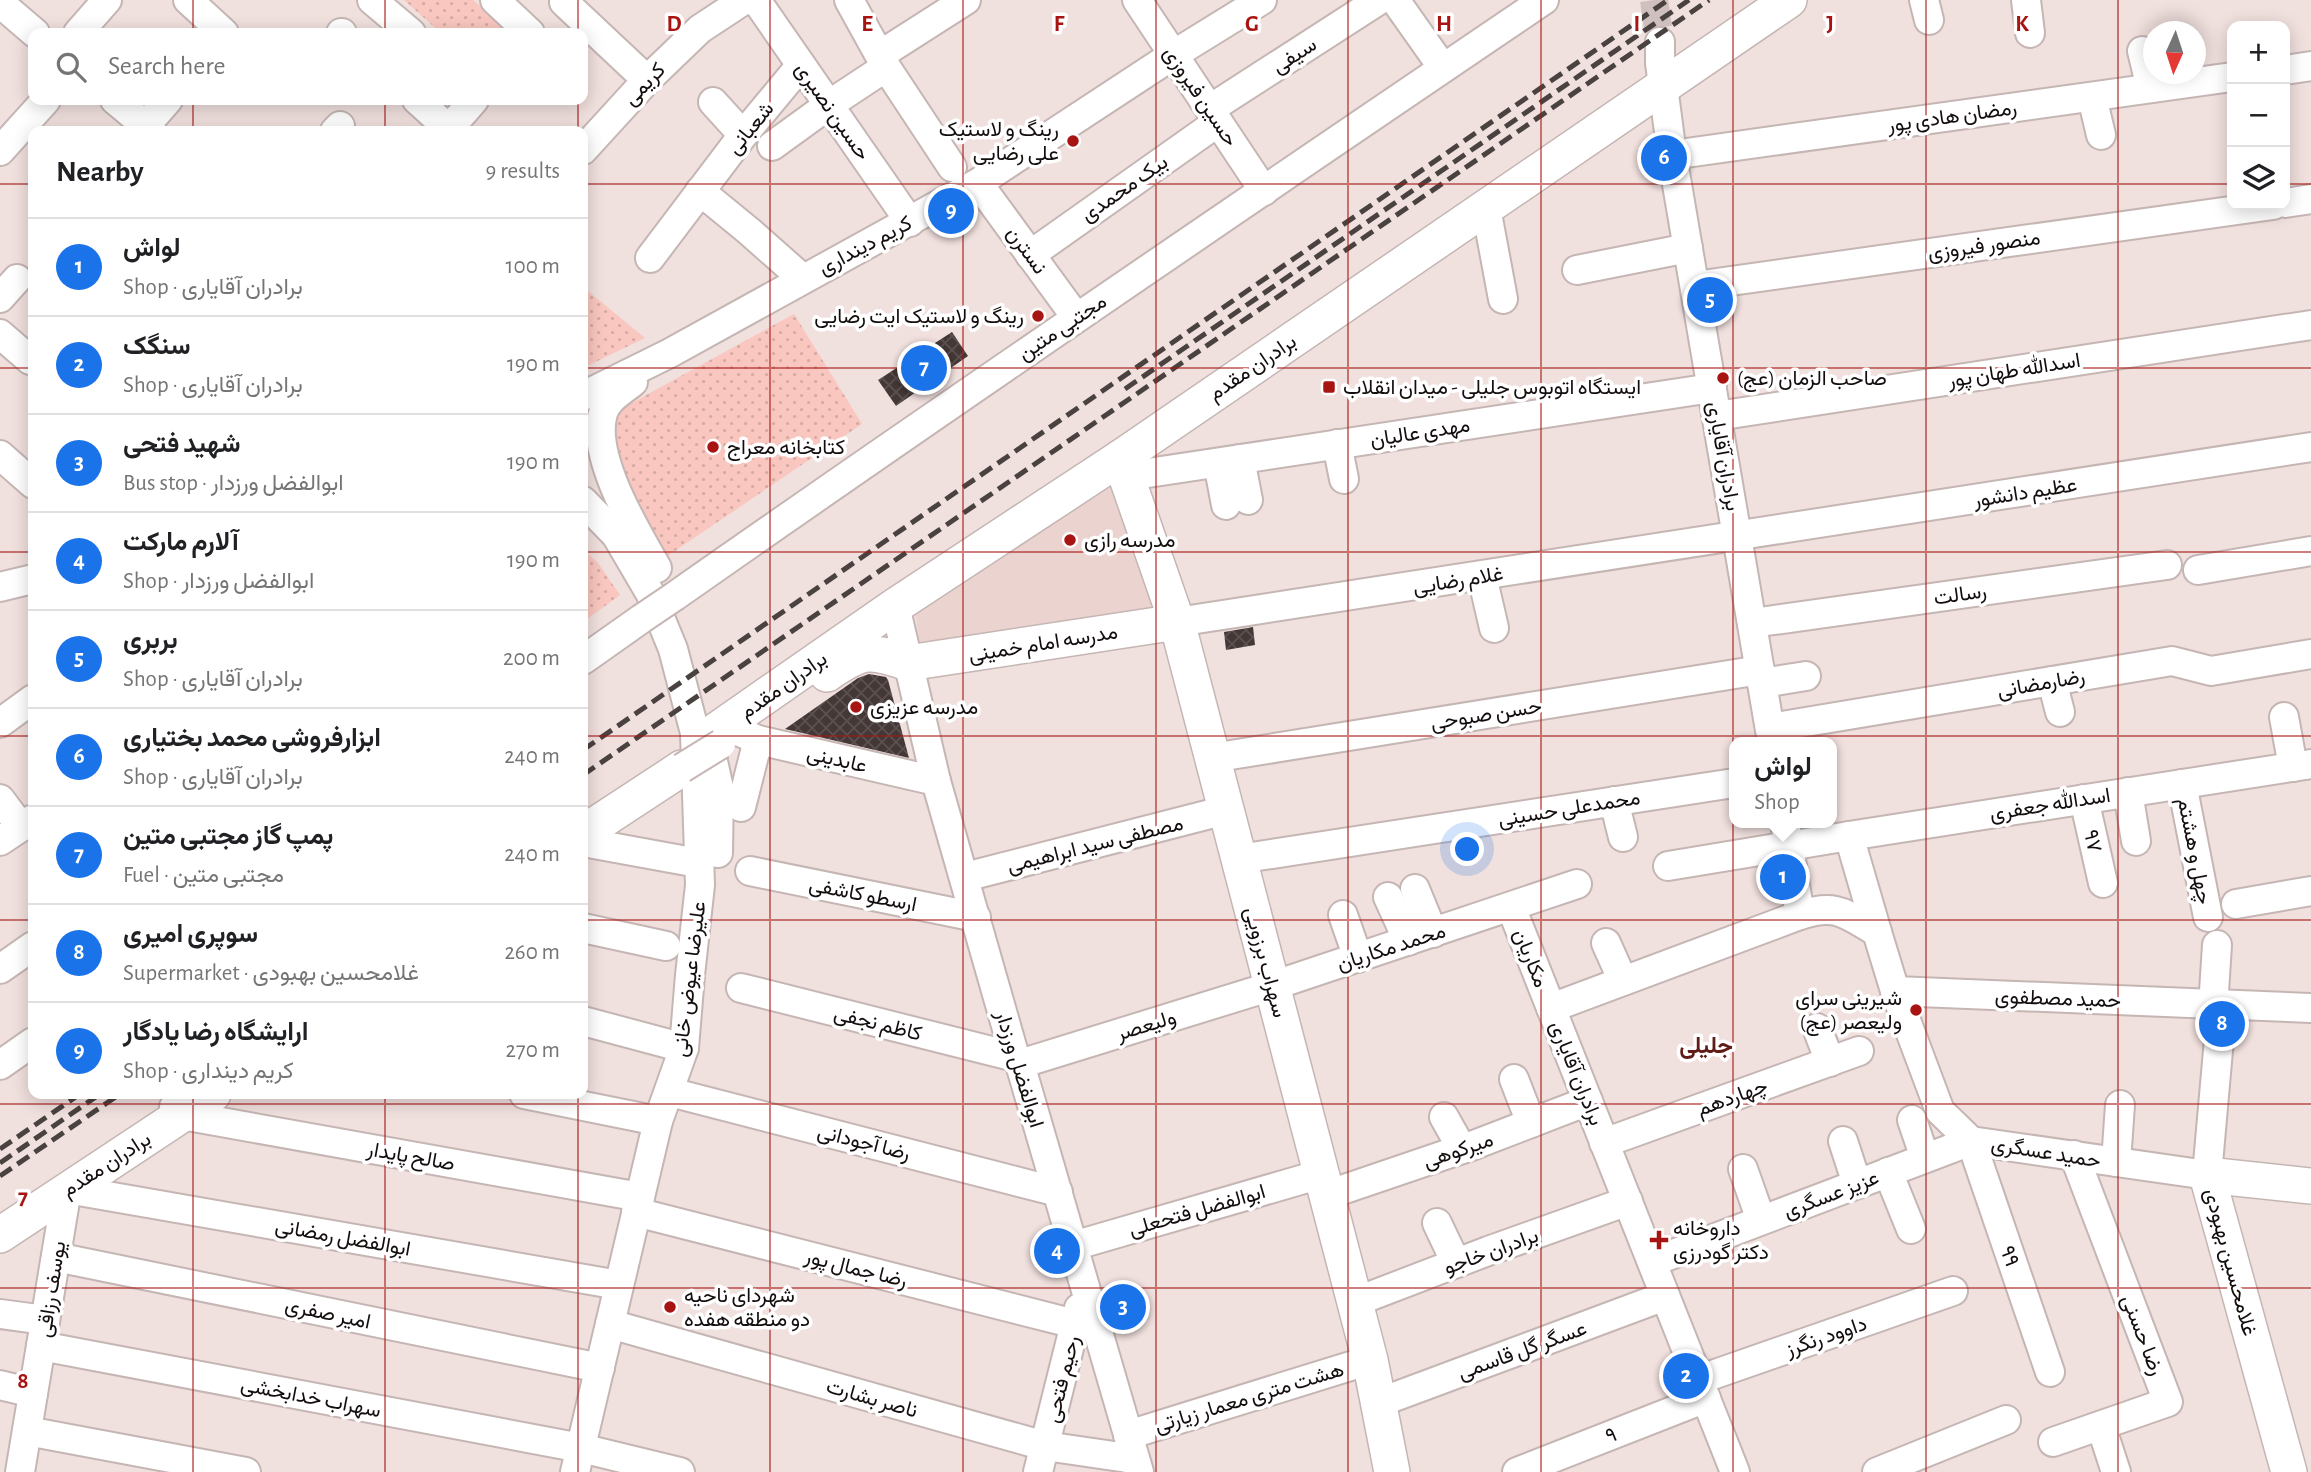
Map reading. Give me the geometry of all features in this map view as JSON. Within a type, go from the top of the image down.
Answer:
[{"type":"main road","name":"برادران مقدم","points":[[1122,461],[1661,67],[1761,0]]},
{"type":"main road","name":"برادران مقدم","points":[[732,735],[895,606],[1122,461],[1486,208],[1661,67],[1789,0]]},
{"type":"main road","name":"سهراب برزویی","points":[[1122,461],[1177,622],[1370,1360],[1392,1472]]},
{"type":"main road","name":"مدرسه امام خمینی","points":[[908,663],[1177,622]]},
{"type":"main road","name":"برادران مقدم","points":[[732,735],[855,655],[881,654],[908,663]]},
{"type":"main road","points":[[588,818],[680,763]]},
{"type":"main road","points":[[588,829],[680,763]]},
{"type":"main road","name":"برادران مقدم","points":[[0,1223],[65,1184],[183,1105]]},
{"type":"main road","name":"حمید عسگری","points":[[2202,1174],[2310,1188]]},
{"type":"main road","name":"غلامحسین بهبودی","points":[[2202,1174],[2292,1469]]},
{"type":"main road","name":"برادران مقدم","points":[[0,1235],[65,1184]]},
{"type":"street","points":[[82,28],[107,0]]},
{"type":"street","points":[[188,0],[219,28]]},
{"type":"street","points":[[372,0],[405,28]]},
{"type":"street","points":[[495,0],[525,28]]},
{"type":"street","name":"کریمی","points":[[588,145],[647,80],[699,29],[744,0]]},
{"type":"street","name":"حسین نصیری","points":[[756,0],[910,222]]},
{"type":"street","points":[[849,0],[883,61],[951,167]]},
{"type":"street","points":[[772,146],[966,0]]},
{"type":"street","name":"حسین فیروزی","points":[[1137,0],[1264,191]]},
{"type":"street","name":"کریم دینداری","points":[[588,394],[670,353],[978,183],[1262,0]]},
{"type":"street","name":"سیفی","points":[[1214,116],[1379,0]]},
{"type":"street","points":[[1395,0],[1443,68]]},
{"type":"street","name":"مجتبی متین","points":[[588,656],[1076,317],[1544,0]]},
{"type":"street","points":[[2026,0],[2030,33]]},
{"type":"street","points":[[541,28],[565,1],[647,80]]},
{"type":"street","points":[[0,4],[29,28]]},
{"type":"street","points":[[2142,51],[2151,88]]},
{"type":"street","name":"شعبانی","points":[[650,258],[699,191],[801,65]]},
{"type":"street","points":[[2290,69],[2311,66]]},
{"type":"street","name":"برادران آقایاری","points":[[1661,67],[1672,155],[1771,735]]},
{"type":"street","name":"رمضان هادی پور","points":[[2206,78],[2227,77]]},
{"type":"street","name":"رمضان هادی پور","points":[[1672,155],[2092,97],[2165,84]]},
{"type":"street","points":[[2092,97],[2101,135]]},
{"type":"street","points":[[713,102],[743,135]]},
{"type":"street","points":[[0,151],[41,105]]},
{"type":"street","points":[[121,105],[147,126]]},
{"type":"street","points":[[150,126],[165,105]]},
{"type":"street","points":[[421,105],[444,126]]},
{"type":"street","points":[[451,126],[470,105]]},
{"type":"street","name":"بیک محمدی","points":[[1030,255],[1214,116]]},
{"type":"street","name":"نسترن","points":[[978,183],[1076,317]]},
{"type":"street","points":[[699,191],[803,279]]},
{"type":"street","points":[[2290,202],[2311,199]]},
{"type":"street","points":[[1486,208],[1503,299]]},
{"type":"street","name":"منصور فیروزی","points":[[1695,286],[2237,210]]},
{"type":"street","points":[[1577,270],[1688,248]]},
{"type":"street","name":"اسدالله طهان پور","points":[[1717,416],[2311,325]]},
{"type":"street","points":[[0,334],[28,358]]},
{"type":"street","points":[[645,565],[602,449],[603,410],[612,399],[670,353]]},
{"type":"street","name":"مهدی عالیان","points":[[1122,461],[1229,461],[1712,388]]},
{"type":"street","points":[[1337,444],[1344,479]]},
{"type":"street","name":"عظیم دانشور","points":[[1738,537],[2311,447]]},
{"type":"street","points":[[0,455],[28,480]]},
{"type":"street","points":[[1229,461],[1237,502]]},
{"type":"street","points":[[588,506],[645,565]]},
{"type":"street","name":"غلام رضایی","points":[[1177,622],[1738,537]]},
{"type":"street","points":[[2198,570],[2311,551]]},
{"type":"street","name":"علیرضا عیوض خانی","points":[[578,1460],[658,1121],[684,1048],[700,885],[695,733],[673,649],[650,593],[645,565]]},
{"type":"street","name":"رسالت","points":[[1752,623],[2168,565]]},
{"type":"street","points":[[1482,576],[1494,628]]},
{"type":"street","points":[[1,585],[28,580]]},
{"type":"street","name":"ابوالفضل ورزدار","points":[[895,606],[936,781],[1134,1455]]},
{"type":"street","name":"رضارمضانی","points":[[1771,735],[2052,681],[2172,661],[2211,671],[2311,654]]},
{"type":"street","name":"حسن صبوحی","points":[[1212,758],[1761,677],[1805,676]]},
{"type":"street","points":[[2052,681],[2060,712]]},
{"type":"street","points":[[0,723],[28,703]]},
{"type":"street","points":[[2284,717],[2306,767]]},
{"type":"street","points":[[680,763],[732,735],[741,807]]},
{"type":"street","name":"عابدینی","points":[[732,735],[936,781]]},
{"type":"street","name":"اسدالله جعفری","points":[[1668,866],[1786,834],[1849,836],[2306,767]]},
{"type":"street","name":"محمدعلی حسینی","points":[[1239,859],[1729,784]]},
{"type":"street","name":"چهل و هشتم","points":[[2182,784],[2208,917]]},
{"type":"street","points":[[2128,792],[2136,841]]},
{"type":"street","points":[[0,799],[18,829]]},
{"type":"street","name":"۹۷","points":[[2084,799],[2103,883]]},
{"type":"street","points":[[1614,801],[1623,837]]},
{"type":"street","name":"مصطفی سید ابراهیمی","points":[[965,877],[1226,810]]},
{"type":"street","points":[[1786,834],[1800,915],[1821,909],[1842,912],[1877,932]]},
{"type":"street","name":"حمید عسگری","points":[[1849,836],[1895,991],[1940,1111],[1971,1141],[2202,1174]]},
{"type":"street","points":[[588,843],[687,861]]},
{"type":"street","name":"ارسطو کاشفی","points":[[750,871],[976,917]]},
{"type":"street","name":"محمد مکاریان","points":[[1272,986],[1577,884]]},
{"type":"street","points":[[1415,889],[1420,937]]},
{"type":"street","points":[[2236,904],[2311,891]]},
{"type":"street","points":[[1388,897],[1420,937]]},
{"type":"street","name":"مکاریان","points":[[1511,907],[1551,1008]]},
{"type":"street","points":[[1343,915],[1358,958]]},
{"type":"street","name":"برادران آقایاری","points":[[1735,1472],[1551,1008],[1800,915]]},
{"type":"street","points":[[588,929],[666,946]]},
{"type":"street","points":[[1606,943],[1623,981]]},
{"type":"street","name":"غلامحسین بهبودی","points":[[2202,1174],[2218,1005],[2217,945]]},
{"type":"street","points":[[0,969],[28,949]]},
{"type":"street","name":"ولیعصر","points":[[1017,1061],[1272,986]]},
{"type":"street","name":"کاظم نجفی","points":[[741,988],[1017,1061]]},
{"type":"street","name":"حمید مصطفوی","points":[[1895,991],[2311,1008]]},
{"type":"street","points":[[588,1022],[684,1048]]},
{"type":"street","points":[[1817,1028],[1830,1062]]},
{"type":"street","points":[[0,1065],[28,1045]]},
{"type":"street","name":"چهاردهم","points":[[1604,1143],[1859,1051]]},
{"type":"street","points":[[1514,1079],[1531,1123]]},
{"type":"street","name":"رضا آجودانی","points":[[670,1092],[1058,1192]]},
{"type":"street","points":[[549,1099],[658,1121]]},
{"type":"street","name":"میرکوهی","points":[[1324,1184],[1462,1149],[1588,1101]]},
{"type":"street","name":"صالح پایدار","points":[[183,1105],[638,1205]]},
{"type":"street","points":[[2116,1163],[2120,1105]]},
{"type":"street","points":[[1444,1117],[1462,1149]]},
{"type":"street","points":[[1912,1120],[1925,1158]]},
{"type":"street","points":[[1843,1141],[1857,1184]]},
{"type":"street","name":"عزیز عسگری","points":[[1651,1262],[1971,1141]]},
{"type":"street","name":"۹۹","points":[[1971,1141],[2050,1372]]},
{"type":"street","name":"رضا حسنی","points":[[2053,1443],[2168,1402],[2074,1155]]},
{"type":"street","points":[[1743,1169],[1761,1220]]},
{"type":"street","points":[[1888,1172],[1911,1229]]},
{"type":"street","name":"یوسف رزاقی","points":[[18,1450],[33,1393],[56,1257],[65,1184]]},
{"type":"street","name":"ابوالفضل رمضانی","points":[[65,1184],[620,1284]]},
{"type":"street","name":"ابوالفضل فتحعلی","points":[[1073,1247],[1324,1184]]},
{"type":"street","name":"برادران خاجو","points":[[1355,1302],[1628,1202]]},
{"type":"street","name":"رضا جمال پور","points":[[638,1205],[1075,1324]]},
{"type":"street","points":[[1437,1223],[1456,1263]]},
{"type":"street","name":"امیر صفری","points":[[56,1257],[600,1368]]},
{"type":"street","name":"رحیم فتحی","points":[[1041,1459],[1085,1285]]},
{"type":"street","name":"داوود رنگرز","points":[[1702,1389],[1953,1291]]},
{"type":"street","name":"عسگر گل قاسمی","points":[[1378,1403],[1665,1296]]},
{"type":"street","name":"سهراب خدابخشی","points":[[0,1314],[43,1333],[578,1460],[680,1472]]},
{"type":"street","name":"ناصر بشارت","points":[[610,1324],[1041,1459],[1134,1455]]},
{"type":"street","name":"هشت متری معمار زیارتی","points":[[1134,1455],[1370,1360]]},
{"type":"street","points":[[0,1385],[33,1393]]},
{"type":"street","name":"۹","points":[[1517,1472],[1702,1389]]},
{"type":"street","points":[[1877,1472],[2006,1420]]},
{"type":"street","points":[[2101,1426],[2116,1472]]},
{"type":"street","points":[[18,1450],[246,1472]]},
{"type":"shaded area","points":[[404,0],[473,0],[504,28],[435,28]]},
{"type":"shaded area","points":[[588,291],[645,338],[588,366]]},
{"type":"shaded area","points":[[794,314],[862,424],[666,557],[622,485],[610,441],[619,410]]},
{"type":"shaded area","name":"مدرسه رازی","points":[[1107,475],[1154,611],[921,648],[914,606]]},
{"type":"shaded area","points":[[588,554],[598,563],[620,595],[588,618]]},
{"type":"building","points":[[952,332],[968,356],[896,406],[878,380]]},
{"type":"building","points":[[1253,627],[1255,645],[1226,650],[1224,632]]},
{"type":"building","name":"مدرسه عزیزی","points":[[869,674],[886,677],[888,680],[909,758],[785,729],[858,678]]},
{"type":"tunnel","points":[[1654,0],[1660,42]]},
{"type":"railway","points":[[588,747],[1668,0]]},
{"type":"railway","points":[[1125,389],[1689,0]]},
{"type":"railway","points":[[588,772],[1709,0]]},
{"type":"railway","points":[[0,1149],[73,1099]]},
{"type":"railway","points":[[0,1163],[93,1099]]},
{"type":"railway","points":[[0,1176],[113,1099]]},
{"type":"place","name":"رینگ و لاستیک علی رضایی","points":[[1073,141]]},
{"type":"place","name":"ابزارفروشی محمد بختیاری","points":[[1664,158]]},
{"type":"place","name":"ارایشگاه رضا یادگار","points":[[951,211]]},
{"type":"place","name":"بربری","points":[[1710,300]]},
{"type":"place","name":"رینگ و لاستیک ایت رضایی","points":[[1038,316]]},
{"type":"place","name":"پمپ گاز مجتبی متین","points":[[924,368]]},
{"type":"place","name":"صاحب الزمان (عج)","points":[[1723,378]]},
{"type":"place","name":"ایستگاه اتوبوس جلیلی - میدان انقلاب","points":[[1329,387]]},
{"type":"place","name":"کتابخانه معراج","points":[[713,447]]},
{"type":"place","name":"مدرسه رازی","points":[[1070,540]]},
{"type":"place","name":"مدرسه عزیزی","points":[[856,707]]},
{"type":"place","name":"لواش","points":[[1783,877]]},
{"type":"place","name":"شیرینی سرای ولیعصر (عج)","points":[[1916,1010]]},
{"type":"place","name":"سوپری امیری","points":[[2222,1024]]},
{"type":"place","name":"داروخانه دکتر گودرزی","points":[[1659,1240]]},
{"type":"place","name":"آلارم مارکت","points":[[1057,1251]]},
{"type":"place","name":"شهردای ناحیه دو منطقه هفده","points":[[670,1307]]},
{"type":"place","name":"شهید فتحی","points":[[1123,1307]]},
{"type":"place","name":"سنگک","points":[[1686,1376]]},
{"type":"district","name":"جلیلی","points":[[1706,1045]]}]
